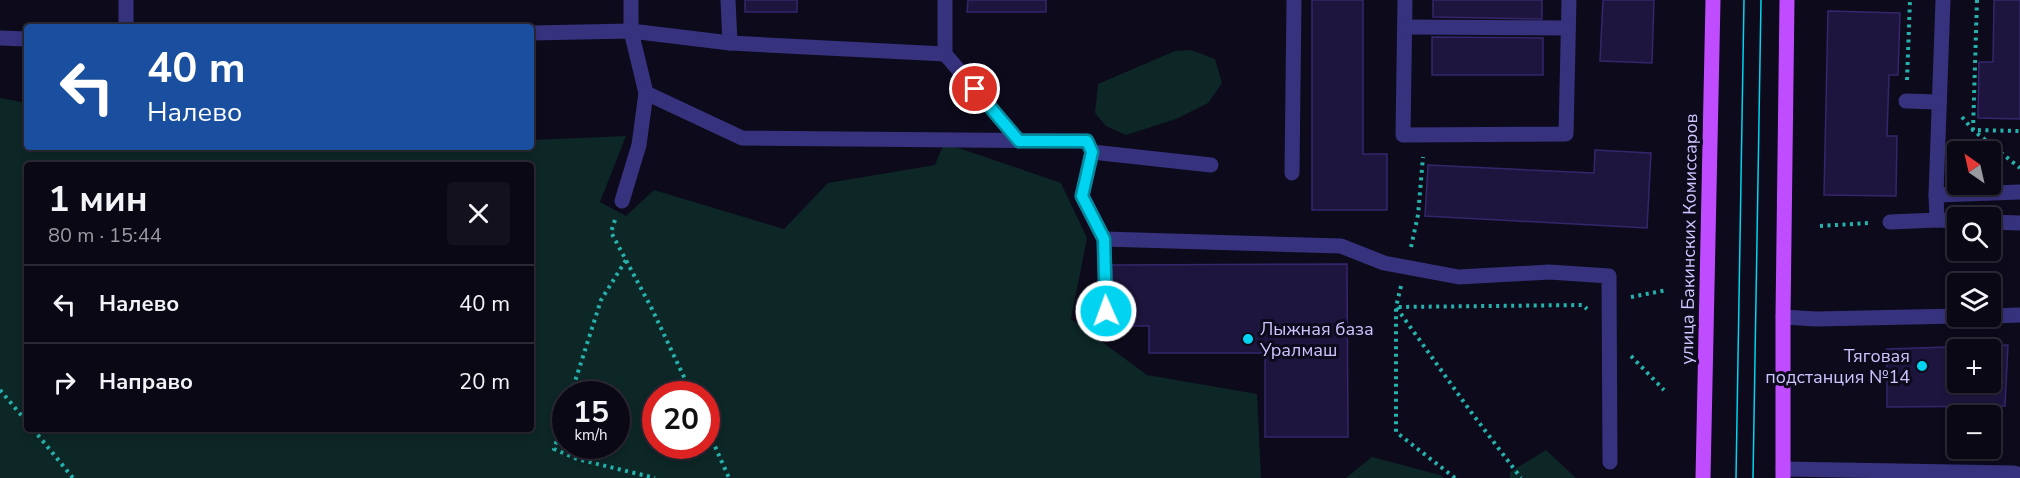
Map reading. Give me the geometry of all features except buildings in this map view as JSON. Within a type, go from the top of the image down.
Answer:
[{"type":"main road","name":"улица Бакинских Комиссаров","points":[[1703,478],[1713,0]]},
{"type":"main road","points":[[1783,474],[1787,0]]},
{"type":"street","points":[[126,0],[126,24]]},
{"type":"street","points":[[622,201],[639,145],[646,93],[631,31],[631,0]]},
{"type":"street","points":[[728,0],[730,43]]},
{"type":"street","points":[[945,0],[945,54],[1019,141]]},
{"type":"street","points":[[1292,173],[1294,0]]},
{"type":"street","points":[[1405,0],[1403,135],[1566,134],[1569,0]]},
{"type":"street","points":[[1937,220],[1943,0]]},
{"type":"street","points":[[1405,27],[1568,28]]},
{"type":"street","points":[[534,33],[631,31],[730,43],[945,54]]},
{"type":"street","points":[[0,38],[24,39]]},
{"type":"street","points":[[646,93],[742,138],[1087,141],[1092,152],[1082,196],[1104,239],[1106,311]]},
{"type":"street","points":[[1906,101],[1940,97]]},
{"type":"street","points":[[1092,152],[1212,165]]},
{"type":"street","points":[[1936,195],[2020,192]]},
{"type":"street","points":[[1890,222],[1947,220]]},
{"type":"street","points":[[2001,222],[2020,223]]},
{"type":"street","points":[[1104,239],[1341,246],[1384,263],[1459,277],[1549,272],[1609,276],[1610,462]]},
{"type":"street","points":[[2001,316],[2020,315]]},
{"type":"street","points":[[1783,317],[1816,319],[1947,316]]},
{"type":"street","points":[[1783,474],[2014,473],[2020,475]]},
{"type":"path","points":[[1906,101],[1910,0]]},
{"type":"path","points":[[1973,130],[1977,0]]},
{"type":"path","points":[[1940,97],[1973,130],[2020,168]]},
{"type":"path","points":[[1973,130],[2020,131]]},
{"type":"path","points":[[1424,135],[1418,214],[1396,307],[1396,432],[1455,478]]},
{"type":"path","points":[[622,201],[611,232],[652,309],[686,381]]},
{"type":"path","points":[[1820,226],[1890,222]]},
{"type":"path","points":[[576,381],[601,300],[626,260]]},
{"type":"path","points":[[1396,307],[1583,305],[1664,390]]},
{"type":"path","points":[[1396,307],[1521,478]]},
{"type":"path","points":[[0,390],[24,418]]},
{"type":"path","points":[[35,432],[73,478]]},
{"type":"path","points":[[720,458],[729,478]]},
{"type":"path","points":[[577,459],[655,478]]},
{"type":"green space","points":[[1191,50],[1215,59],[1222,83],[1208,103],[1176,119],[1126,135],[1106,126],[1095,113],[1098,84],[1175,51]]},
{"type":"green space","points":[[0,98],[24,102],[24,150],[534,150],[534,140],[626,136],[600,202],[626,216],[654,190],[784,229],[828,183],[935,165],[944,143],[1061,183],[1087,238],[1071,319],[1147,375],[1257,394],[1261,478],[0,478]]},
{"type":"green space","points":[[1546,450],[1576,478],[1510,478],[1510,472]]},
{"type":"green space","points":[[1372,457],[1440,475],[1444,478],[1346,478]]},
{"type":"tram line","points":[[1736,478],[1744,0]]},
{"type":"tram line","points":[[1753,478],[1761,0]]},
{"type":"place","name":"Лыжная база Уралмаш","points":[[1248,339]]},
{"type":"place","name":"Тяговая подстанция №14","points":[[1922,366]]},
{"type":"route","points":[[975,89],[1019,141],[1087,141],[1092,152],[1082,196],[1104,239],[1106,311]]}]
